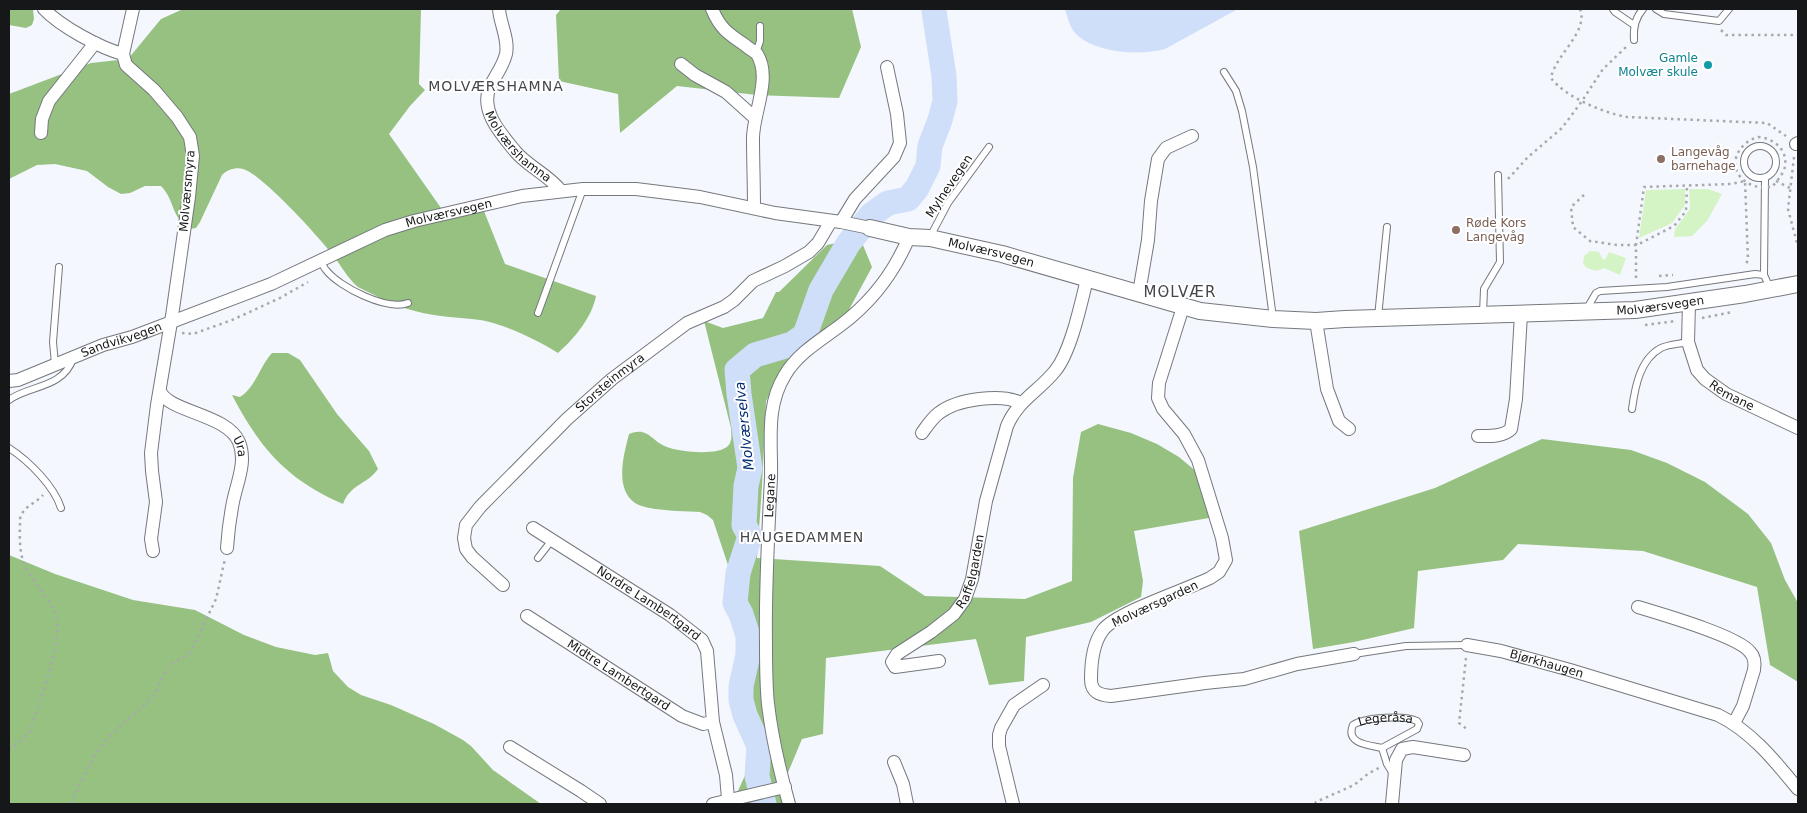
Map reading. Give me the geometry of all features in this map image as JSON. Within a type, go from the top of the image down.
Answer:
[{"type":"street","points":[[44,9],[56,20],[95,43],[123,54],[133,9]]},
{"type":"street","name":"Molværshamna","points":[[499,9],[507,44],[506,53],[489,90],[487,107],[493,120],[515,151],[534,169],[547,176],[560,191]]},
{"type":"street","points":[[712,9],[721,28],[756,53],[761,67],[762,94],[755,118],[753,137],[754,208]]},
{"type":"street","points":[[41,133],[42,119],[49,101],[95,43]]},
{"type":"street","name":"Molværsmyra","points":[[123,54],[126,65],[154,90],[177,117],[190,138],[192,145],[189,197],[169,328]]},
{"type":"street","points":[[682,64],[695,75],[726,92],[755,118]]},
{"type":"street","points":[[841,222],[855,199],[894,157],[900,143],[897,114],[887,67]]},
{"type":"street","points":[[1138,293],[1148,240],[1151,201],[1158,159],[1166,148],[1192,136]]},
{"type":"street","name":"Molværsvegen","points":[[169,328],[271,284],[323,265],[386,230],[414,221],[522,196],[560,191],[618,188],[660,191],[700,197],[775,213],[841,222],[909,237],[930,238],[1002,254],[1183,307],[1230,316],[1316,321],[1635,310],[1689,303],[1767,282],[1798,284]]},
{"type":"street","name":"Storsteinmyra","points":[[503,585],[472,557],[466,549],[464,538],[466,525],[480,507],[591,397],[687,323],[724,307],[753,281],[809,252],[841,222]]},
{"type":"street","name":"Legane","points":[[789,804],[768,704],[766,675],[765,588],[771,475],[770,422],[775,398],[785,375],[796,361],[809,348],[859,310],[887,280],[902,254],[909,237]]},
{"type":"street","name":"Raffelgarden","points":[[939,660],[903,667],[895,667],[892,662],[897,654],[931,632],[954,614],[965,599],[972,579],[986,502],[1011,416],[1021,403],[1058,366],[1070,338],[1087,279]]},
{"type":"street","name":"Remane","points":[[1689,303],[1688,342],[1697,370],[1713,386],[1726,394],[1798,428]]},
{"type":"street","name":"Molværsgarden","points":[[1183,307],[1159,383],[1158,398],[1163,408],[1184,434],[1198,460],[1222,538],[1226,560],[1219,572],[1210,578],[1108,625],[1098,639],[1094,650],[1091,678],[1093,689],[1100,696],[1111,696],[1244,679],[1297,664],[1354,654]]},
{"type":"street","points":[[1478,436],[1495,436],[1512,429],[1516,399],[1521,314]]},
{"type":"street","points":[[1316,321],[1327,389],[1339,421],[1349,429]]},
{"type":"street","points":[[153,551],[151,539],[156,502],[151,453],[169,328]]},
{"type":"street","name":"Sandvikvegen","points":[[9,381],[18,380],[103,345],[169,328]]},
{"type":"street","name":"Ura","points":[[160,391],[166,400],[222,424],[234,434],[240,444],[242,464],[233,501],[227,548]]},
{"type":"street","points":[[922,433],[940,411],[954,405],[992,397],[1021,403]]},
{"type":"street","name":"Nordre Lambertgard","points":[[533,528],[670,615],[702,640],[707,651],[713,722],[726,775],[728,800]]},
{"type":"street","points":[[1638,607],[1707,629],[1742,645],[1752,653],[1755,665],[1754,670],[1734,723]]},
{"type":"street","name":"Midtre Lambertgard","points":[[527,616],[682,716],[703,724],[713,722]]},
{"type":"street","name":"Bjørkhaugen","points":[[1467,645],[1502,651],[1697,707],[1734,723],[1761,747],[1798,789]]},
{"type":"street","points":[[1013,804],[999,746],[1000,728],[1014,705],[1043,685]]},
{"type":"street","points":[[510,747],[600,804]]},
{"type":"street","name":"Legeråsa","points":[[1392,804],[1396,760],[1402,749],[1408,748],[1464,755]]},
{"type":"street","points":[[894,762],[903,784],[907,804]]},
{"type":"street","points":[[713,804],[785,786]]},
{"type":"lane","points":[[1613,9],[1634,25]]},
{"type":"lane","points":[[1634,40],[1634,25],[1642,9]]},
{"type":"lane","points":[[1656,9],[1664,14],[1718,21],[1729,9]]},
{"type":"lane","points":[[756,53],[760,41],[760,26]]},
{"type":"lane","points":[[1224,72],[1236,91],[1253,166],[1273,319]]},
{"type":"lane","points":[[1755,146],[1766,147],[1771,150],[1777,160],[1774,171],[1765,178],[1753,177],[1745,169],[1744,158],[1750,148],[1755,146]]},
{"type":"lane","name":"Mylnevegen","points":[[930,238],[948,203],[988,147]]},
{"type":"lane","points":[[1483,316],[1484,289],[1500,262],[1498,174]]},
{"type":"lane","points":[[1765,178],[1767,282]]},
{"type":"lane","points":[[538,313],[583,190]]},
{"type":"lane","points":[[1378,318],[1387,227]]},
{"type":"lane","points":[[323,265],[346,287],[374,300],[401,306],[408,303]]},
{"type":"lane","points":[[55,364],[53,342],[59,267]]},
{"type":"lane","points":[[1585,311],[1596,293],[1600,291],[1667,287],[1755,274],[1767,282]]},
{"type":"lane","points":[[1632,409],[1638,379],[1644,364],[1661,348],[1688,342]]},
{"type":"lane","name":"Sandvikvegen","points":[[9,400],[16,395],[38,389],[52,382],[64,372],[73,358]]},
{"type":"lane","points":[[9,448],[29,464],[48,485],[58,499],[61,508]]},
{"type":"lane","points":[[538,558],[552,540]]},
{"type":"lane","name":"Bjørkhaugen","points":[[1354,654],[1406,646],[1467,645]]},
{"type":"lane","name":"Legeråsa","points":[[1390,718],[1417,722],[1418,729],[1382,748],[1356,742],[1351,734],[1353,725],[1364,720],[1390,718]]},
{"type":"lane","name":"Legeråsa","points":[[1382,748],[1387,764],[1394,775]]},
{"type":"path","points":[[1580,9],[1582,13],[1581,24],[1553,68],[1551,78],[1556,84],[1582,101],[1609,114],[1627,117],[1766,124],[1797,144],[1788,209],[1798,247]]},
{"type":"path","points":[[1718,21],[1721,30],[1726,35],[1798,35]]},
{"type":"path","points":[[1498,189],[1528,157],[1562,128],[1603,69],[1634,40]]},
{"type":"path","points":[[1758,138],[1771,140],[1776,143],[1784,154],[1784,169],[1772,187],[1765,187],[1755,186],[1745,181],[1738,172],[1736,158],[1741,147],[1746,142],[1758,138]]},
{"type":"path","points":[[1629,279],[1636,278],[1636,245],[1644,187],[1731,184],[1745,181]]},
{"type":"path","points":[[1736,266],[1746,264],[1748,260],[1745,181]]},
{"type":"path","points":[[1776,181],[1790,188]]},
{"type":"path","points":[[1584,195],[1571,207],[1573,228],[1590,242],[1636,245],[1674,226],[1686,211],[1687,185]]},
{"type":"path","points":[[169,328],[193,334],[232,320],[302,287],[323,265]]},
{"type":"path","points":[[1654,276],[1680,274]]},
{"type":"path","points":[[9,749],[20,742],[30,731],[56,645],[58,626],[56,613],[24,562],[20,519],[23,510],[43,496],[48,485]]},
{"type":"path","points":[[71,804],[87,768],[113,733],[155,693],[168,667],[174,662],[184,659],[190,653],[216,599],[227,548]]},
{"type":"path","points":[[1467,645],[1459,723],[1468,730]]},
{"type":"path","points":[[1315,804],[1354,785],[1369,773],[1387,764]]},
{"type":"green space","points":[[9,9],[33,9],[34,19],[32,25],[26,28],[9,25]]},
{"type":"green space","points":[[421,9],[419,84],[425,90],[389,134],[441,208],[482,206],[505,264],[596,296],[591,312],[571,341],[558,353],[531,338],[499,325],[480,320],[423,313],[400,306],[358,287],[347,276],[325,245],[276,193],[252,173],[243,169],[232,169],[222,175],[200,222],[196,228],[190,229],[179,220],[169,197],[161,186],[145,186],[130,193],[121,194],[87,171],[55,164],[37,165],[9,179],[9,94],[91,63],[128,59],[161,19],[181,10]]},
{"type":"green space","points":[[561,9],[852,9],[861,47],[839,98],[757,95],[677,86],[620,133],[618,94],[559,81],[556,15]]},
{"type":"green space","points":[[1685,189],[1685,205],[1672,223],[1639,238],[1646,190]]},
{"type":"green space","points":[[1689,189],[1708,189],[1722,194],[1707,221],[1692,236],[1674,237],[1675,229],[1690,209]]},
{"type":"green space","points":[[860,238],[872,267],[844,319],[791,358],[766,401],[757,558],[880,566],[925,596],[1025,599],[1072,581],[1073,478],[1081,432],[1098,424],[1131,433],[1157,444],[1179,457],[1198,473],[1209,518],[1134,531],[1143,581],[1141,597],[1091,622],[1026,637],[1024,681],[989,685],[976,639],[826,658],[823,734],[802,739],[782,787],[788,804],[729,804],[737,793],[752,760],[753,713],[738,612],[728,565],[713,520],[707,515],[700,512],[648,508],[640,506],[629,497],[624,489],[622,470],[627,442],[629,434],[641,432],[667,447],[680,450],[707,452],[723,449],[728,446],[731,440],[731,428],[704,321],[723,328],[763,318],[776,292],[779,292],[827,245]]},
{"type":"green space","points":[[1590,251],[1599,252],[1605,260],[1609,252],[1626,258],[1620,275],[1604,268],[1596,271],[1587,268],[1583,264],[1584,256]]},
{"type":"green space","points":[[272,353],[288,353],[300,360],[337,414],[369,451],[378,469],[350,492],[343,504],[306,484],[277,460],[253,431],[232,395],[240,397],[250,388]]},
{"type":"green space","points":[[1542,439],[1631,450],[1667,463],[1705,482],[1748,514],[1771,543],[1785,580],[1798,603],[1798,682],[1770,665],[1757,587],[1643,551],[1518,544],[1503,560],[1418,571],[1414,628],[1313,649],[1299,531],[1435,488]]},
{"type":"green space","points":[[9,555],[55,574],[133,600],[195,610],[244,635],[276,647],[315,655],[328,653],[333,671],[348,687],[361,695],[391,705],[434,724],[463,740],[493,770],[541,804],[9,804]]},
{"type":"water","points":[[1065,9],[1238,9],[1165,49],[1131,52],[1106,49],[1084,40],[1072,29]]},
{"type":"waterway","name":"Molværselva","points":[[764,804],[757,776],[759,746],[745,715],[741,700],[741,686],[748,655],[748,636],[741,614],[735,603],[738,573],[750,536],[744,525],[746,486],[750,468],[737,370],[755,355],[792,344],[805,335],[821,290],[848,244],[871,215],[888,203],[908,199],[917,188],[928,166],[930,146],[945,101],[944,76],[934,11]]},
{"type":"place","name":"Gamle Molvær skule","points":[[1708,65]]},
{"type":"place","name":"Langevåg barnehage","points":[[1661,159]]},
{"type":"place","name":"Røde Kors Langevåg","points":[[1456,230]]},
{"type":"district","name":"MOLVÆRSHAMNA","points":[[496,86]]},
{"type":"district","name":"MOLVÆR","points":[[1180,292]]},
{"type":"district","name":"HAUGEDAMMEN","points":[[802,537]]}]
